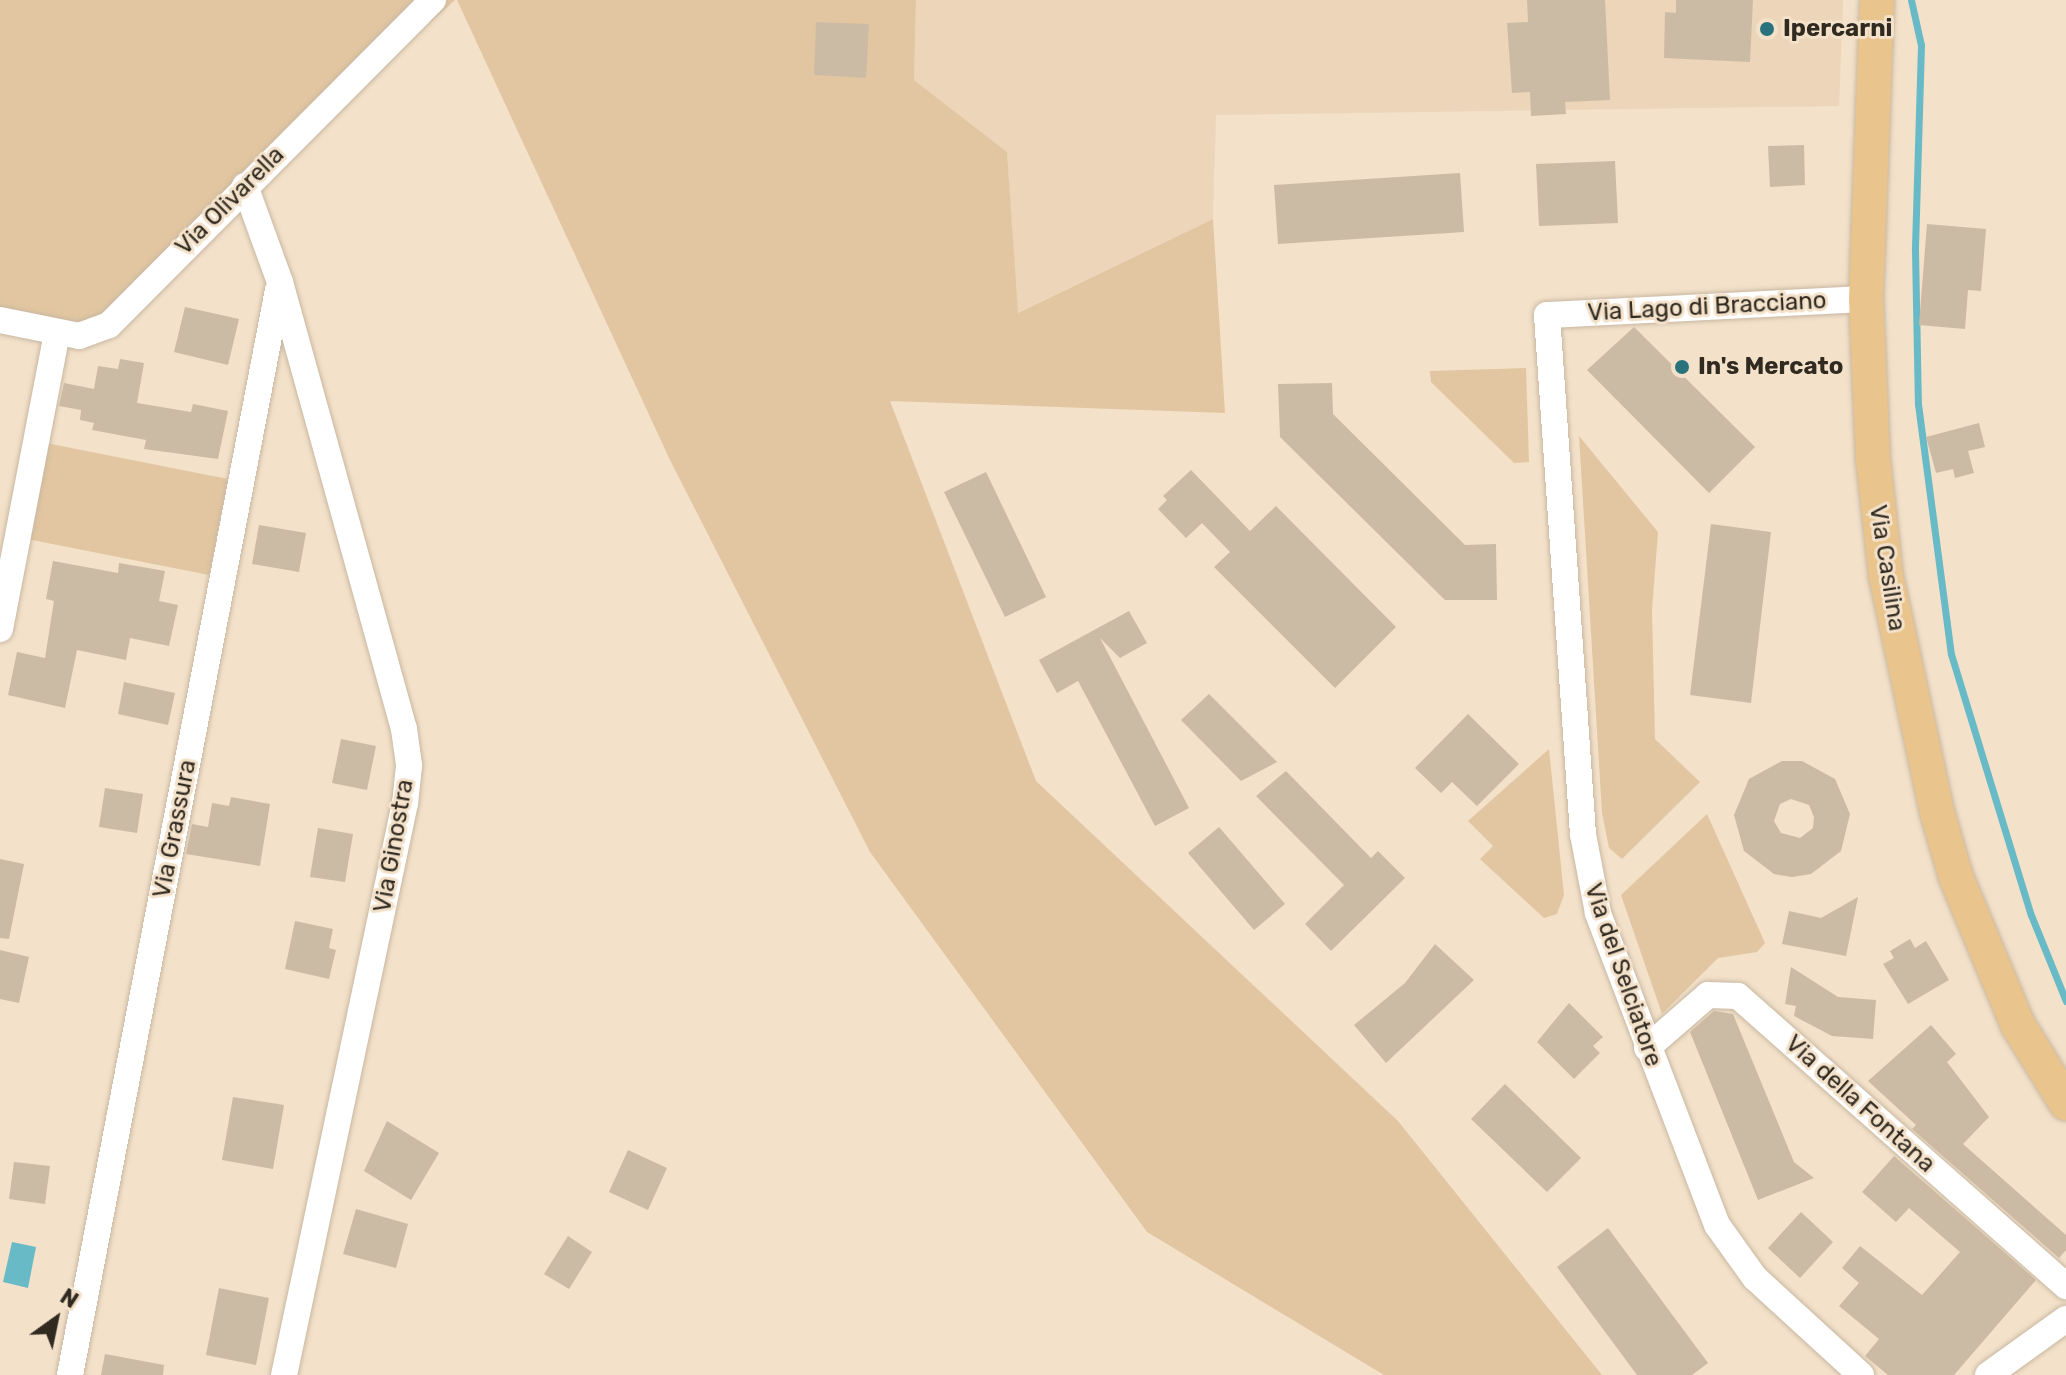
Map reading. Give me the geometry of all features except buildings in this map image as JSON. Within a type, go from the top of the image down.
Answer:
[{"type":"main road","name":"Via Casilina","points":[[1877,0],[1866,299],[1878,513],[1904,666],[1956,877],[2031,1051],[2066,1103]]},
{"type":"street","name":"Via Olivarella","points":[[0,320],[57,334],[79,336],[109,325],[433,0]]},
{"type":"street","name":"Via Ginostra","points":[[245,186],[280,282],[404,729],[409,766],[405,803],[284,1375]]},
{"type":"street","name":"Via Grassura","points":[[70,1375],[280,282]]},
{"type":"street","name":"Via Lago di Bracciano","points":[[1547,315],[1866,299]]},
{"type":"street","name":"Via del Selciatore","points":[[1547,315],[1587,864],[1598,913],[1647,1048],[1723,1235],[1755,1278],[1861,1375]]},
{"type":"street","points":[[0,629],[57,334]]},
{"type":"street","name":"Via della Fontana","points":[[1647,1048],[1708,995],[1738,996],[2066,1286]]},
{"type":"street","points":[[2031,1051],[2066,1117]]},
{"type":"street","points":[[1988,1375],[2066,1319]]},
{"type":"shaded area","points":[[0,0],[455,0],[245,186],[109,325],[0,320]]},
{"type":"shaded area","points":[[457,0],[916,0],[914,80],[1007,152],[1018,313],[1213,219],[1225,413],[890,401],[1036,781],[1398,1121],[1602,1375],[1384,1375],[1147,1232],[870,852],[670,460]]},
{"type":"shaded area","points":[[916,0],[1843,0],[1839,106],[1216,115],[1213,219],[1017,313],[1007,152],[914,80]]},
{"type":"shaded area","points":[[1526,368],[1529,462],[1514,463],[1431,382],[1430,371]]},
{"type":"shaded area","points":[[1579,436],[1658,532],[1652,610],[1655,739],[1700,782],[1622,859],[1609,848],[1602,813]]},
{"type":"shaded area","points":[[46,443],[228,479],[209,575],[27,539]]},
{"type":"shaded area","points":[[1549,749],[1564,895],[1557,914],[1544,918],[1480,859],[1493,846],[1468,821]]},
{"type":"shaded area","points":[[1707,814],[1765,943],[1757,952],[1718,958],[1662,1014],[1621,895]]},
{"type":"water","points":[[12,1242],[36,1247],[28,1288],[3,1282]]},
{"type":"waterway","points":[[1911,0],[1921,45],[1915,251],[1918,404],[1951,654],[2031,915],[2066,1001]]},
{"type":"place","name":"Ipercarni","points":[[1767,29]]},
{"type":"place","name":"In's Mercato","points":[[1682,367]]}]
